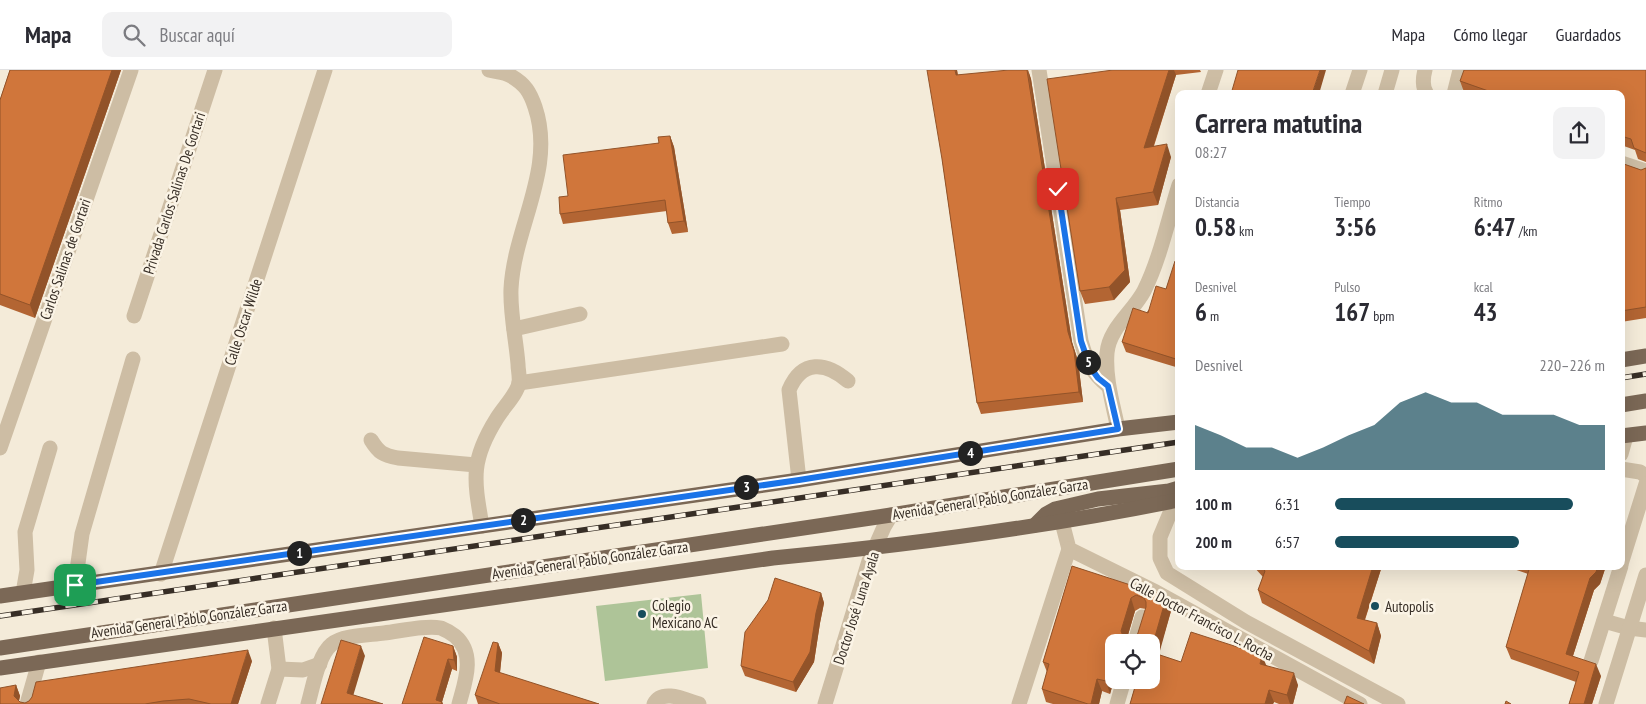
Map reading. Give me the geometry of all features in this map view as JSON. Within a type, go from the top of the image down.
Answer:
[{"type":"main road","points":[[1625,359],[1646,356]]},
{"type":"main road","points":[[1625,404],[1646,401]]},
{"type":"main road","points":[[0,596],[799,480],[1118,429],[1175,422]]},
{"type":"main road","points":[[1625,436],[1646,433]]},
{"type":"main road","name":"Avenida General Pablo González Garza","points":[[0,648],[892,515],[1175,470]]},
{"type":"main road","points":[[1035,525],[1046,514],[1055,509],[1098,499],[1169,491],[1175,496]]},
{"type":"main road","name":"Avenida General Pablo González Garza","points":[[0,668],[773,558],[875,548],[1062,522],[1175,497]]},
{"type":"street","name":"Carlos Salinas de Gortari","points":[[0,448],[131,70]]},
{"type":"street","name":"Privada Carlos Salinas De Gortari","points":[[134,316],[214,70]]},
{"type":"street","name":"Calle Oscar Wilde","points":[[160,574],[325,70]]},
{"type":"street","points":[[482,526],[476,490],[476,465],[491,428],[519,383],[511,306],[511,287],[519,242],[539,172],[542,139],[540,121],[528,89],[509,75],[489,70]]},
{"type":"street","points":[[1039,70],[1081,341],[1090,367],[1098,378],[1108,386]]},
{"type":"street","points":[[1209,90],[1216,70]]},
{"type":"street","points":[[1353,90],[1360,70]]},
{"type":"street","points":[[1386,90],[1392,70]]},
{"type":"street","points":[[1424,90],[1423,77],[1425,70]]},
{"type":"street","points":[[1455,90],[1460,70]]},
{"type":"street","points":[[1625,164],[1646,171]]},
{"type":"street","points":[[1118,429],[1108,386],[1107,351],[1113,334],[1144,292],[1153,271],[1175,198]]},
{"type":"street","points":[[514,329],[580,314]]},
{"type":"street","points":[[519,383],[782,344]]},
{"type":"street","points":[[75,585],[82,534],[134,359]]},
{"type":"street","points":[[799,480],[789,390],[793,380],[799,372],[808,367],[820,366],[840,374],[848,381]]},
{"type":"street","points":[[371,440],[377,450],[398,458],[476,465]]},
{"type":"street","points":[[23,593],[27,570],[25,532],[50,448]]},
{"type":"street","points":[[1625,470],[1640,472],[1646,476]]},
{"type":"street","points":[[1625,552],[1646,484]]},
{"type":"street","name":"Calle Doctor Francisco L. Rocha","points":[[1175,502],[1160,537],[1160,558],[1167,572],[1246,622],[1398,704]]},
{"type":"street","name":"Doctor José Luna Ayala","points":[[825,704],[875,548],[884,527],[892,515]]},
{"type":"street","points":[[1018,704],[1069,549],[1062,522]]},
{"type":"street","name":"Calle Doctor Francisco L. Rocha","points":[[1069,549],[1156,592],[1360,704]]},
{"type":"street","points":[[1591,661],[1619,570]]},
{"type":"street","points":[[1156,592],[1167,572]]},
{"type":"street","points":[[1606,704],[1646,575]]},
{"type":"street","points":[[1612,593],[1638,600]]},
{"type":"street","points":[[1137,634],[1142,617]]},
{"type":"street","points":[[1604,621],[1629,628],[1646,630]]},
{"type":"street","points":[[1237,638],[1246,622]]},
{"type":"street","points":[[268,704],[279,669],[274,628]]},
{"type":"street","points":[[308,704],[320,664],[326,650],[334,642],[341,639],[430,628],[442,628],[451,633],[460,640],[466,655],[466,679],[459,704]]},
{"type":"street","points":[[27,704],[39,662]]},
{"type":"street","points":[[279,669],[303,670],[320,664]]},
{"type":"street","points":[[1117,704],[1121,689]]},
{"type":"street","points":[[1364,704],[1371,690]]},
{"type":"street","points":[[654,704],[661,697],[668,696],[699,704]]},
{"type":"green space","points":[[701,594],[708,668],[605,681],[596,606]]},
{"type":"building","points":[[10,70],[112,70],[30,305],[0,294],[0,100]]},
{"type":"building","points":[[927,70],[955,70],[956,75],[1027,70],[1068,332],[1074,351],[1079,392],[977,403],[942,159]]},
{"type":"building","points":[[1113,70],[1169,70],[1144,148],[1167,144],[1153,192],[1116,198],[1125,270],[1109,287],[1080,291],[1047,79]]},
{"type":"building","points":[[1238,70],[1320,70],[1313,90],[1232,90]]},
{"type":"building","points":[[1464,70],[1646,70],[1646,153],[1634,148],[1631,139],[1625,137],[1625,90],[1486,90],[1460,81]]},
{"type":"building","points":[[670,136],[684,221],[668,223],[665,200],[560,214],[559,197],[568,196],[563,155],[659,143],[658,137]]},
{"type":"building","points":[[1625,164],[1641,170],[1646,168],[1646,307],[1625,310]]},
{"type":"building","points":[[1175,261],[1175,359],[1122,342],[1133,308],[1148,313],[1156,286],[1166,289]]},
{"type":"building","points":[[1072,566],[1149,591],[1150,589],[1166,598],[1156,634],[1138,634],[1146,602],[1144,598],[1136,595],[1131,598],[1121,631],[1122,634],[1105,634],[1105,681],[1097,679],[1091,704],[1042,689],[1049,664],[1043,662]]},
{"type":"building","points":[[1372,570],[1357,618],[1377,623],[1369,651],[1258,590],[1265,571]]},
{"type":"building","points":[[1529,570],[1597,570],[1590,578],[1566,654],[1596,664],[1584,704],[1569,704],[1579,672],[1506,647]]},
{"type":"building","points":[[775,578],[821,593],[810,652],[793,682],[741,666],[745,632],[768,600]]},
{"type":"building","points":[[1191,632],[1262,655],[1260,664],[1294,673],[1287,695],[1269,690],[1265,704],[1130,704],[1134,689],[1160,689],[1160,655],[1181,662]]},
{"type":"building","points":[[424,637],[453,646],[454,660],[448,659],[436,700],[442,702],[441,704],[402,704]]},
{"type":"building","points":[[341,640],[361,646],[347,693],[383,704],[321,704]]},
{"type":"building","points":[[493,642],[498,643],[495,671],[599,704],[500,704],[475,695]]},
{"type":"building","points":[[248,650],[231,704],[211,704],[189,699],[145,704],[0,704],[0,688],[16,685],[14,696],[20,702],[25,703],[32,697],[36,682]]},
{"type":"building","points":[[1347,696],[1364,704],[1344,704]]},
{"type":"railway","points":[[1625,377],[1646,374]]},
{"type":"railway","points":[[0,616],[1175,443]]},
{"type":"place","name":"Autopolis","points":[[1375,606]]},
{"type":"place","name":"Colegio Mexicano AC","points":[[642,614]]},
{"type":"route","points":[[75,585],[799,480],[1118,429],[1108,386],[1093,372],[1085,356],[1081,341],[1058,189]]}]
